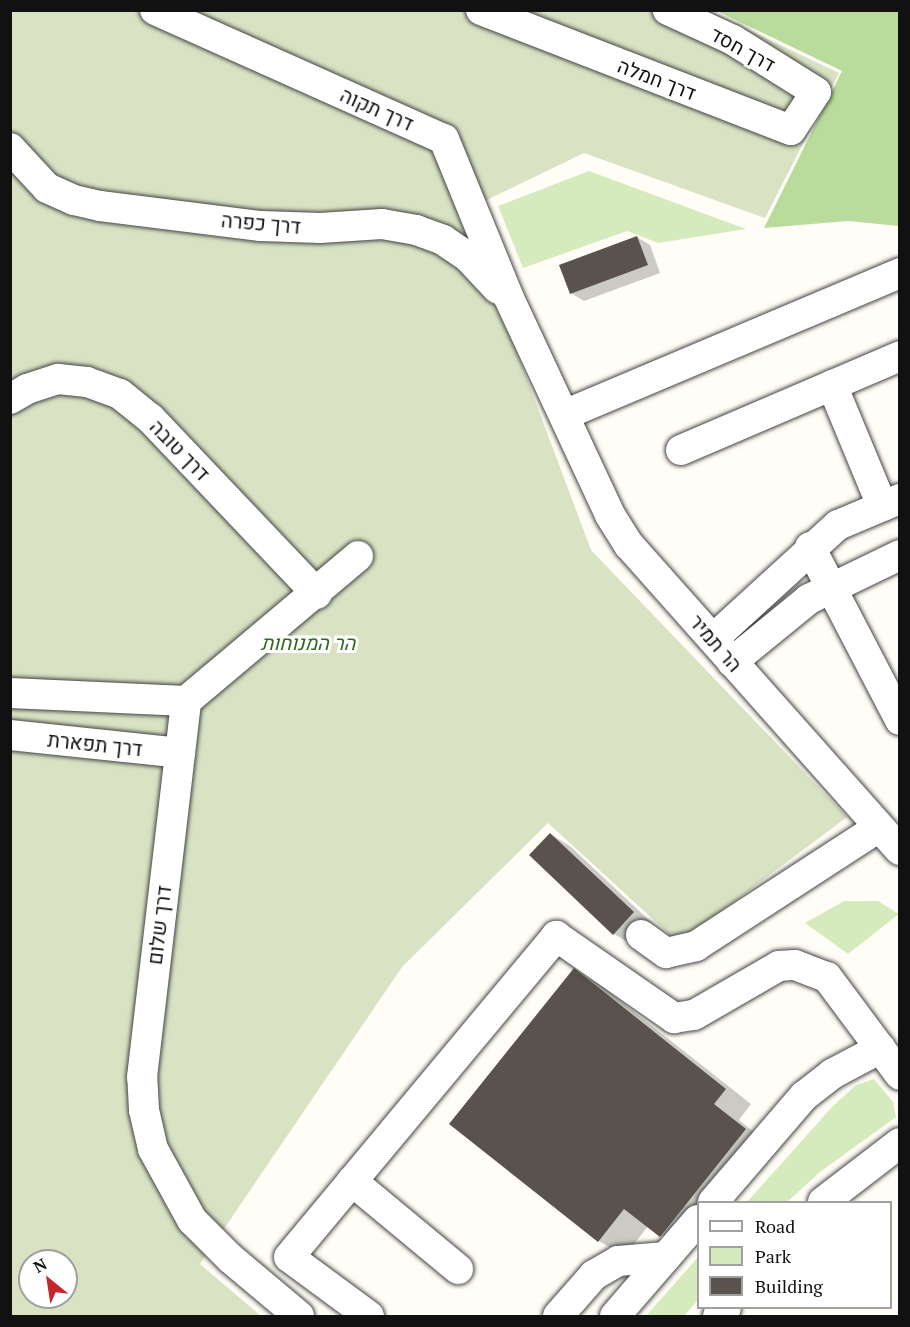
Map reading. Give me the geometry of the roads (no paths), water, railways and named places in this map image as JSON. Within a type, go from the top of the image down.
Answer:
[{"type":"street","name":"דרך תקוה","points":[[155,10],[444,139],[508,297],[564,415]]},
{"type":"street","name":"דרך חמלה","points":[[481,10],[791,130],[816,92]]},
{"type":"street","name":"דרך חסד","points":[[668,10],[733,40],[816,92]]},
{"type":"street","name":"דרך כפרה","points":[[10,148],[47,188],[74,200],[100,206],[261,225],[320,228],[382,224],[416,230],[443,240],[467,256],[487,280],[508,297]]},
{"type":"street","points":[[564,415],[900,273]]},
{"type":"street","points":[[681,450],[900,356]]},
{"type":"street","name":"דרך טובה","points":[[10,399],[27,389],[58,380],[87,382],[120,394],[151,419],[317,594]]},
{"type":"street","points":[[713,639],[810,547],[838,525],[891,502],[832,385]]},
{"type":"street","name":"הר תמיר","points":[[564,415],[610,515],[629,545],[900,850]]},
{"type":"street","points":[[810,547],[900,720]]},
{"type":"street","points":[[732,662],[809,599],[900,555]]},
{"type":"street","points":[[10,693],[186,701],[317,594],[358,556]]},
{"type":"street","name":"דרך שלום","points":[[186,701],[142,1077],[144,1110],[153,1149],[192,1220],[231,1260],[299,1317]]},
{"type":"street","name":"דרך תפארת","points":[[10,735],[180,753]]},
{"type":"street","points":[[641,935],[666,953],[696,946],[879,826]]},
{"type":"street","points":[[369,1317],[289,1257],[556,936],[674,1018],[694,1015],[779,966],[795,965],[827,976],[900,1075]]},
{"type":"street","points":[[715,1201],[804,1096],[832,1074],[881,1048]]},
{"type":"street","points":[[826,1201],[900,1143]]},
{"type":"street","points":[[352,1181],[458,1269]]},
{"type":"street","points":[[615,1317],[697,1222]]},
{"type":"street","points":[[558,1317],[594,1275],[618,1261],[666,1257]]},
{"type":"park label","name":"הר המנוחות","points":[[308,642]]}]
